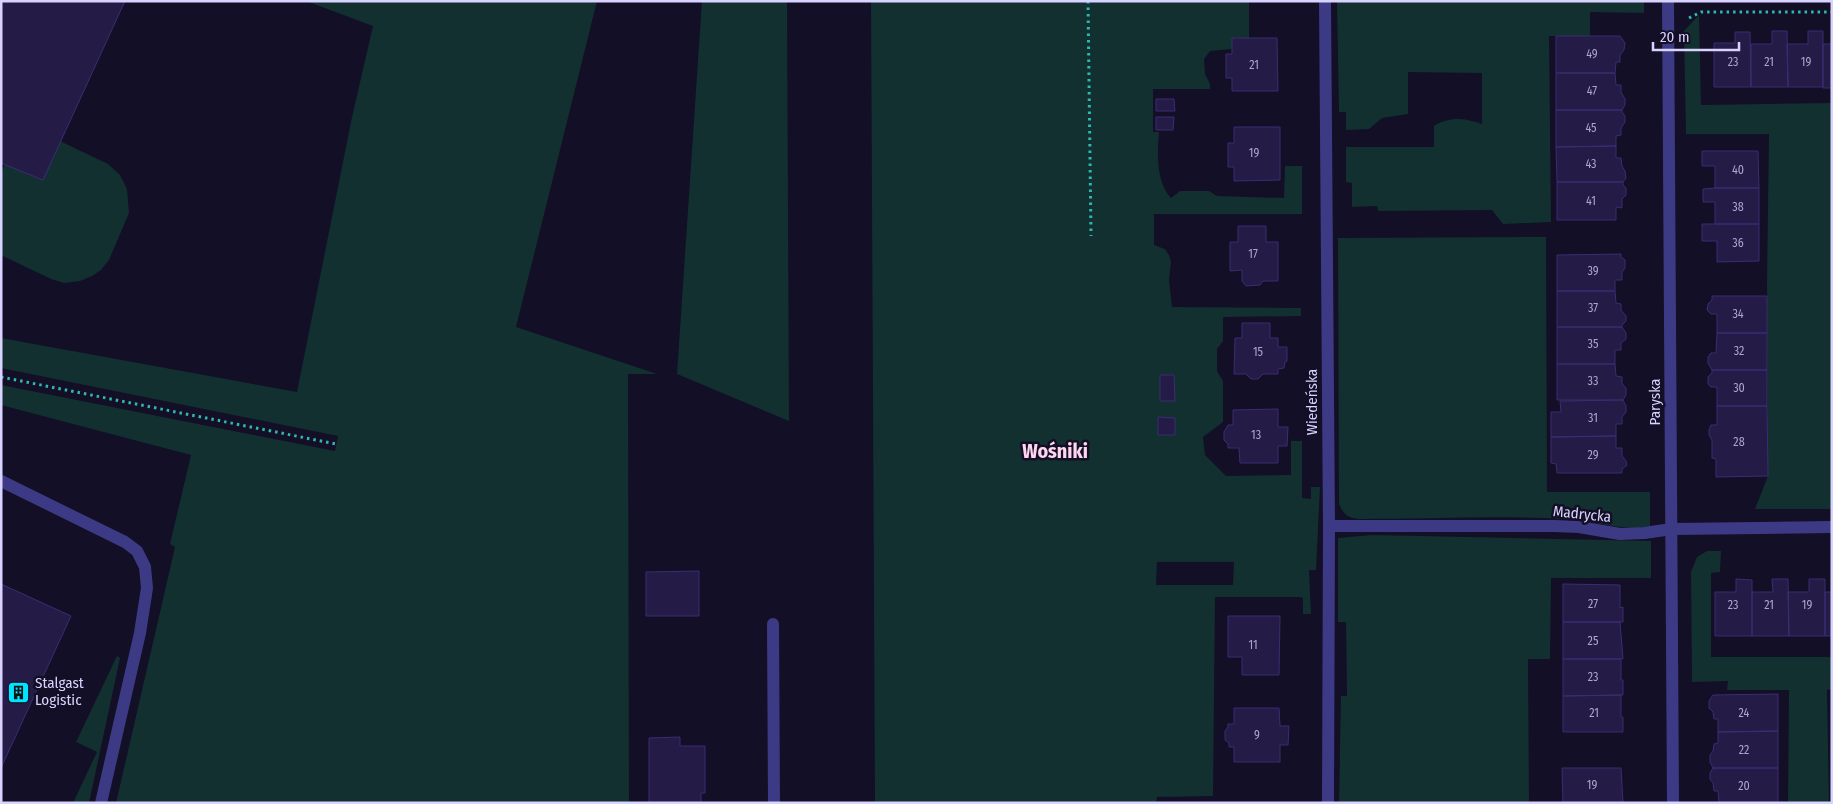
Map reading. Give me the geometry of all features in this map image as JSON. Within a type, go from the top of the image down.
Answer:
[{"type":"street","name":"Wiedeńska","points":[[1325,1],[1329,526],[1328,803]]},
{"type":"street","name":"Paryska","points":[[1668,1],[1673,803]]},
{"type":"street","points":[[1,481],[125,542],[137,551],[145,567],[147,588],[140,633],[101,803]]},
{"type":"street","name":"Madrycka","points":[[1329,526],[1554,526],[1579,527],[1620,534],[1644,533],[1672,528],[1832,527]]},
{"type":"street","points":[[773,624],[774,803]]},
{"type":"path","points":[[1088,1],[1091,236]]},
{"type":"path","points":[[1686,21],[1693,15],[1701,12],[1832,12]]},
{"type":"path","points":[[1,377],[336,444]]},
{"type":"green space","points":[[306,1],[597,1],[516,327],[657,374],[628,374],[629,803],[116,803],[175,547],[170,544],[191,455],[1,405],[1,385],[335,451],[338,436],[1,368],[1,338],[297,392],[352,117],[373,26]]},
{"type":"green space","points":[[702,1],[787,1],[789,421],[677,374]]},
{"type":"green space","points":[[871,1],[1249,1],[1249,38],[1232,38],[1232,49],[1210,51],[1204,59],[1205,74],[1210,84],[1210,89],[1153,89],[1153,132],[1159,132],[1158,158],[1160,176],[1171,198],[1180,191],[1209,191],[1217,196],[1284,198],[1285,166],[1302,166],[1302,214],[1154,214],[1154,245],[1165,249],[1169,255],[1171,262],[1169,280],[1172,307],[1301,308],[1301,316],[1223,317],[1223,341],[1217,349],[1217,371],[1223,381],[1223,422],[1203,437],[1205,455],[1226,476],[1291,475],[1291,441],[1302,441],[1302,498],[1311,499],[1311,487],[1320,487],[1316,570],[1309,570],[1311,614],[1303,614],[1303,598],[1300,597],[1215,597],[1213,796],[1157,797],[1156,803],[875,803]],"holes":[[[1157,562],[1234,562],[1233,585],[1156,585]]]},
{"type":"green space","points":[[1337,1],[1644,1],[1644,13],[1590,12],[1590,36],[1549,36],[1551,222],[1503,224],[1492,210],[1378,211],[1377,206],[1352,207],[1352,183],[1346,182],[1346,147],[1434,147],[1434,126],[1440,123],[1458,119],[1482,124],[1482,73],[1408,72],[1408,114],[1382,118],[1369,129],[1346,130],[1346,112],[1339,112]]},
{"type":"green space","points":[[1699,15],[1701,105],[1832,103],[1832,509],[1755,509],[1768,476],[1767,282],[1769,134],[1686,134],[1684,31]]},
{"type":"green space","points":[[60,141],[108,164],[120,175],[127,189],[129,213],[109,260],[101,270],[80,281],[64,283],[51,279],[1,255],[1,173],[5,164]]},
{"type":"green space","points":[[1546,237],[1547,492],[1650,492],[1650,526],[1629,528],[1576,520],[1540,518],[1359,519],[1346,515],[1339,504],[1338,238]]},
{"type":"green space","points":[[1372,535],[1651,541],[1651,578],[1551,578],[1550,659],[1528,659],[1529,803],[1339,803],[1341,696],[1347,696],[1346,622],[1338,622],[1338,538]]},
{"type":"green space","points":[[1707,551],[1721,551],[1720,572],[1711,573],[1711,657],[1832,657],[1832,689],[1827,690],[1829,803],[1788,803],[1789,690],[1727,690],[1728,681],[1692,682],[1691,572],[1697,557]]},
{"type":"green space","points":[[117,656],[120,658],[89,803],[73,803],[97,752],[76,742]]},
{"type":"building","points":[[1,1],[125,1],[43,180],[1,163]]},
{"type":"building","points":[[1772,31],[1787,31],[1788,87],[1751,87],[1751,44],[1772,44]]},
{"type":"building","points":[[1808,31],[1823,31],[1823,87],[1788,87],[1787,44],[1808,44]]},
{"type":"building","points":[[1735,32],[1750,32],[1751,87],[1714,87],[1714,43],[1735,43]]},
{"type":"building","points":[[1556,36],[1620,36],[1625,43],[1624,50],[1620,55],[1620,62],[1616,62],[1615,73],[1556,73]]},
{"type":"building","points":[[1232,38],[1277,38],[1278,91],[1232,91],[1232,78],[1226,78],[1226,54],[1232,54]]},
{"type":"building","points":[[1823,44],[1832,44],[1832,88],[1823,88]]},
{"type":"building","points":[[1556,73],[1615,73],[1616,85],[1621,85],[1625,105],[1622,110],[1556,110]]},
{"type":"building","points":[[1156,99],[1174,99],[1175,111],[1156,111]]},
{"type":"building","points":[[1556,110],[1622,110],[1625,122],[1621,128],[1621,135],[1616,136],[1616,146],[1556,147]]},
{"type":"building","points":[[1156,117],[1174,117],[1173,130],[1156,130]]},
{"type":"building","points":[[1234,127],[1280,127],[1280,180],[1234,181],[1234,167],[1228,167],[1228,143],[1234,143]]},
{"type":"building","points":[[1616,146],[1616,158],[1621,158],[1625,171],[1626,178],[1623,182],[1557,182],[1556,147]]},
{"type":"building","points":[[1702,151],[1758,151],[1759,188],[1715,188],[1715,166],[1702,166]]},
{"type":"building","points":[[1557,182],[1623,182],[1626,188],[1626,195],[1622,199],[1622,208],[1616,207],[1616,220],[1557,220]]},
{"type":"building","points":[[1759,188],[1759,224],[1715,224],[1715,202],[1703,202],[1703,189]]},
{"type":"building","points":[[1702,224],[1759,224],[1759,261],[1717,262],[1717,241],[1702,241]]},
{"type":"building","points":[[1238,226],[1266,226],[1266,242],[1278,242],[1278,281],[1263,281],[1260,285],[1246,286],[1242,281],[1242,270],[1230,271],[1230,242],[1238,242]]},
{"type":"building","points":[[1621,254],[1621,257],[1625,260],[1625,268],[1622,272],[1622,280],[1615,280],[1615,291],[1557,291],[1557,255]]},
{"type":"building","points":[[1557,291],[1615,291],[1616,303],[1621,304],[1621,310],[1626,316],[1626,321],[1622,327],[1557,327]]},
{"type":"building","points":[[1712,296],[1767,296],[1767,333],[1717,333],[1717,314],[1711,314],[1707,310]]},
{"type":"building","points":[[1242,323],[1270,323],[1270,338],[1278,338],[1278,347],[1287,347],[1287,361],[1284,368],[1278,369],[1278,374],[1263,374],[1258,379],[1251,379],[1246,374],[1234,374],[1235,338],[1242,338]]},
{"type":"building","points":[[1557,327],[1622,327],[1626,333],[1626,339],[1621,343],[1621,350],[1615,350],[1615,364],[1557,364]]},
{"type":"building","points":[[1717,333],[1767,333],[1767,370],[1712,370],[1708,363],[1708,357],[1711,353],[1716,353]]},
{"type":"building","points":[[1557,364],[1615,364],[1616,376],[1622,377],[1622,384],[1626,388],[1626,395],[1623,400],[1557,400]]},
{"type":"building","points":[[1712,370],[1767,370],[1767,406],[1717,406],[1717,387],[1711,387],[1708,384],[1708,377]]},
{"type":"building","points":[[1160,375],[1174,375],[1175,401],[1160,401]]},
{"type":"building","points":[[1623,400],[1626,412],[1622,417],[1622,424],[1616,424],[1616,436],[1551,437],[1551,412],[1561,412],[1560,401]]},
{"type":"building","points":[[1717,406],[1767,406],[1768,476],[1716,477],[1716,459],[1712,458],[1712,440],[1709,430],[1711,425],[1717,425]]},
{"type":"building","points":[[1278,409],[1278,427],[1288,427],[1287,446],[1278,446],[1278,463],[1240,463],[1239,448],[1228,448],[1228,444],[1224,440],[1224,432],[1228,425],[1233,425],[1233,410]]},
{"type":"building","points":[[1158,417],[1175,418],[1175,435],[1158,435]]},
{"type":"building","points":[[1616,436],[1616,448],[1622,448],[1622,456],[1627,465],[1622,469],[1622,473],[1557,473],[1556,464],[1551,463],[1551,437]]},
{"type":"building","points":[[699,571],[699,616],[646,616],[646,572]]},
{"type":"building","points":[[1736,579],[1752,580],[1752,636],[1715,636],[1715,592],[1736,592]]},
{"type":"building","points":[[1772,579],[1788,579],[1789,636],[1752,636],[1752,592],[1773,592]]},
{"type":"building","points":[[1809,579],[1825,579],[1825,636],[1789,636],[1788,592],[1809,592]]},
{"type":"building","name":"Stalgast Logistic","points":[[1,584],[71,616],[1,768]]},
{"type":"building","points":[[1563,584],[1620,585],[1620,608],[1623,607],[1623,622],[1563,622]]},
{"type":"building","points":[[1825,592],[1832,592],[1832,636],[1825,636]]},
{"type":"building","points":[[1228,616],[1280,616],[1279,675],[1242,675],[1242,657],[1228,657]]},
{"type":"building","points":[[1563,622],[1620,622],[1623,659],[1563,659]]},
{"type":"building","points":[[1563,659],[1621,659],[1623,695],[1563,696]]},
{"type":"building","points":[[1778,694],[1778,731],[1718,732],[1718,719],[1714,719],[1713,712],[1709,708],[1709,701],[1713,695]]},
{"type":"building","points":[[1621,695],[1623,732],[1563,732],[1563,696]]},
{"type":"building","points":[[1234,708],[1279,708],[1280,726],[1289,726],[1288,745],[1280,745],[1280,762],[1234,762],[1234,747],[1229,747],[1229,743],[1225,740],[1225,731],[1228,724],[1234,724]]},
{"type":"building","points":[[1778,731],[1778,768],[1713,768],[1710,762],[1710,755],[1714,744],[1718,743],[1718,732]]},
{"type":"building","points":[[680,737],[680,746],[705,746],[705,793],[701,793],[701,803],[649,803],[649,738]]},
{"type":"building","points":[[1562,768],[1621,768],[1623,803],[1563,803]]},
{"type":"building","points":[[1713,768],[1778,768],[1778,803],[1719,803],[1718,791],[1714,791],[1713,783],[1710,779],[1710,773]]},
{"type":"place","name":"Stalgast Logistic","points":[[19,692]]},
{"type":"district","name":"Wośniki","points":[[1055,451]]}]
